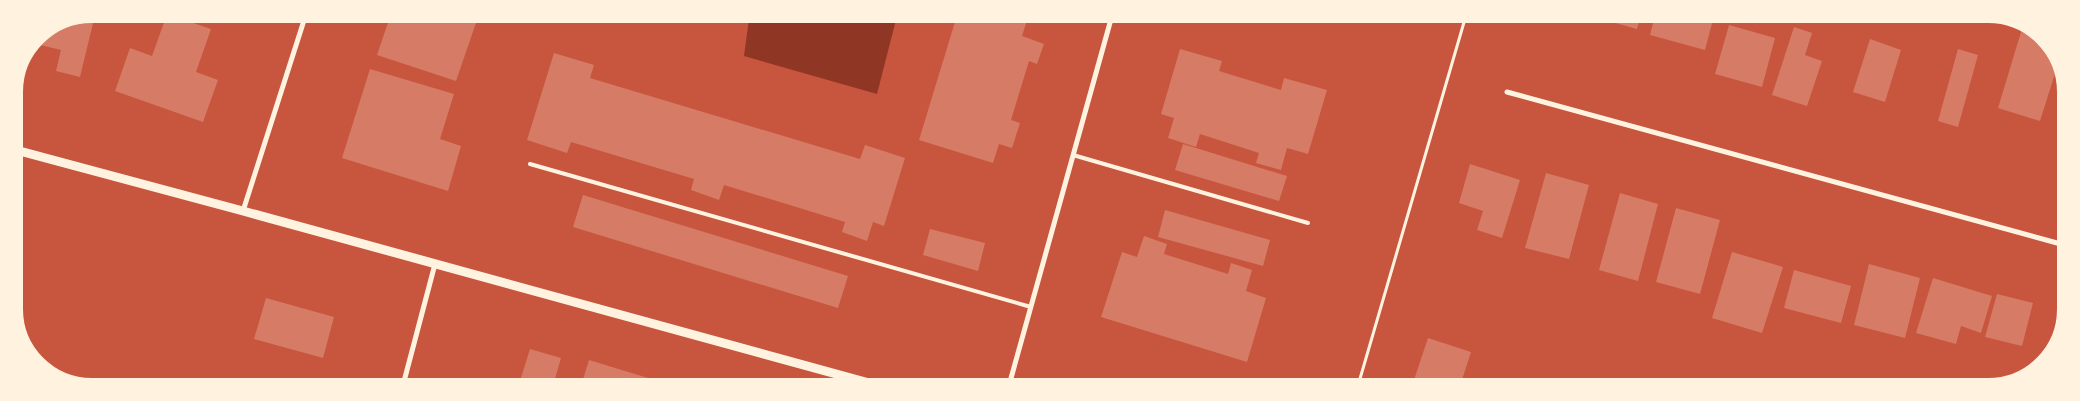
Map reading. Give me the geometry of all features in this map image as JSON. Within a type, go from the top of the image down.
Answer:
[{"type":"street","points":[[243,211],[304,20]]},
{"type":"street","points":[[1010,381],[1110,20]]},
{"type":"street","points":[[1507,92],[2060,244]]},
{"type":"street","points":[[20,151],[435,264],[846,381]]},
{"type":"street","points":[[404,381],[435,264]]},
{"type":"lane","points":[[1073,155],[1308,223]]},
{"type":"lane","points":[[530,164],[1031,307]]},
{"type":"path","points":[[1359,381],[1465,20]]},
{"type":"shaded area","points":[[749,20],[896,20],[877,94],[744,56]]},
{"type":"building","points":[[94,20],[80,77],[56,71],[61,50],[38,44],[52,32],[65,25],[78,21]]},
{"type":"building","points":[[165,20],[185,20],[211,29],[196,72],[218,80],[203,122],[115,91],[130,48],[152,56]]},
{"type":"building","points":[[389,20],[477,20],[456,81],[377,55]]},
{"type":"building","points":[[956,20],[1027,20],[1022,36],[1044,44],[1037,64],[1029,61],[1011,120],[1020,123],[1012,148],[999,144],[993,163],[919,140]]},
{"type":"building","points":[[1605,20],[1640,20],[1637,29]]},
{"type":"building","points":[[1654,20],[1713,20],[1705,50],[1650,35]]},
{"type":"building","points":[[1729,25],[1775,38],[1762,87],[1715,74]]},
{"type":"building","points":[[1794,27],[1812,33],[1805,55],[1822,61],[1807,106],[1772,95]]},
{"type":"building","points":[[2021,32],[2032,36],[2050,56],[2056,70],[2040,121],[1998,108]]},
{"type":"building","points":[[1870,39],[1901,50],[1885,102],[1853,92]]},
{"type":"building","points":[[1180,49],[1222,61],[1219,71],[1281,90],[1284,78],[1327,90],[1308,154],[1287,148],[1281,170],[1256,163],[1259,153],[1200,134],[1196,147],[1168,138],[1174,118],[1161,114]]},
{"type":"building","points":[[1958,49],[1978,55],[1958,127],[1938,121]]},
{"type":"building","points":[[554,53],[594,65],[590,78],[860,159],[865,145],[905,158],[884,226],[873,222],[867,241],[842,232],[845,222],[724,185],[719,200],[691,190],[694,179],[571,142],[567,153],[527,140]]},
{"type":"building","points":[[370,69],[454,94],[440,139],[461,146],[448,191],[342,158]]},
{"type":"building","points":[[1183,144],[1287,176],[1279,201],[1175,170]]},
{"type":"building","points":[[1470,164],[1520,180],[1502,238],[1477,230],[1483,211],[1459,203]]},
{"type":"building","points":[[1546,173],[1589,185],[1569,259],[1525,248]]},
{"type":"building","points":[[1620,193],[1658,204],[1638,281],[1599,270]]},
{"type":"building","points":[[583,195],[848,276],[838,308],[573,227]]},
{"type":"building","points":[[1676,208],[1720,220],[1700,294],[1656,282]]},
{"type":"building","points":[[1165,210],[1270,240],[1263,266],[1158,237]]},
{"type":"building","points":[[930,229],[985,243],[978,271],[923,255]]},
{"type":"building","points":[[1144,236],[1167,244],[1164,254],[1228,274],[1231,263],[1252,270],[1246,291],[1266,298],[1247,362],[1101,317],[1122,252],[1137,257]]},
{"type":"building","points":[[1732,252],[1783,267],[1762,333],[1712,318]]},
{"type":"building","points":[[1869,264],[1920,278],[1905,338],[1854,325]]},
{"type":"building","points":[[1794,270],[1851,286],[1841,323],[1784,308]]},
{"type":"building","points":[[1933,278],[1992,296],[1981,333],[1961,326],[1956,344],[1916,333]]},
{"type":"building","points":[[1997,294],[2033,303],[2022,346],[1985,337]]},
{"type":"building","points":[[20,296],[23,297],[20,310]]},
{"type":"building","points":[[266,298],[334,317],[323,358],[254,339]]},
{"type":"building","points":[[1428,338],[1471,352],[1462,381],[1414,381]]},
{"type":"building","points":[[530,349],[561,358],[554,381],[520,381]]},
{"type":"building","points":[[589,360],[658,381],[582,381]]}]
